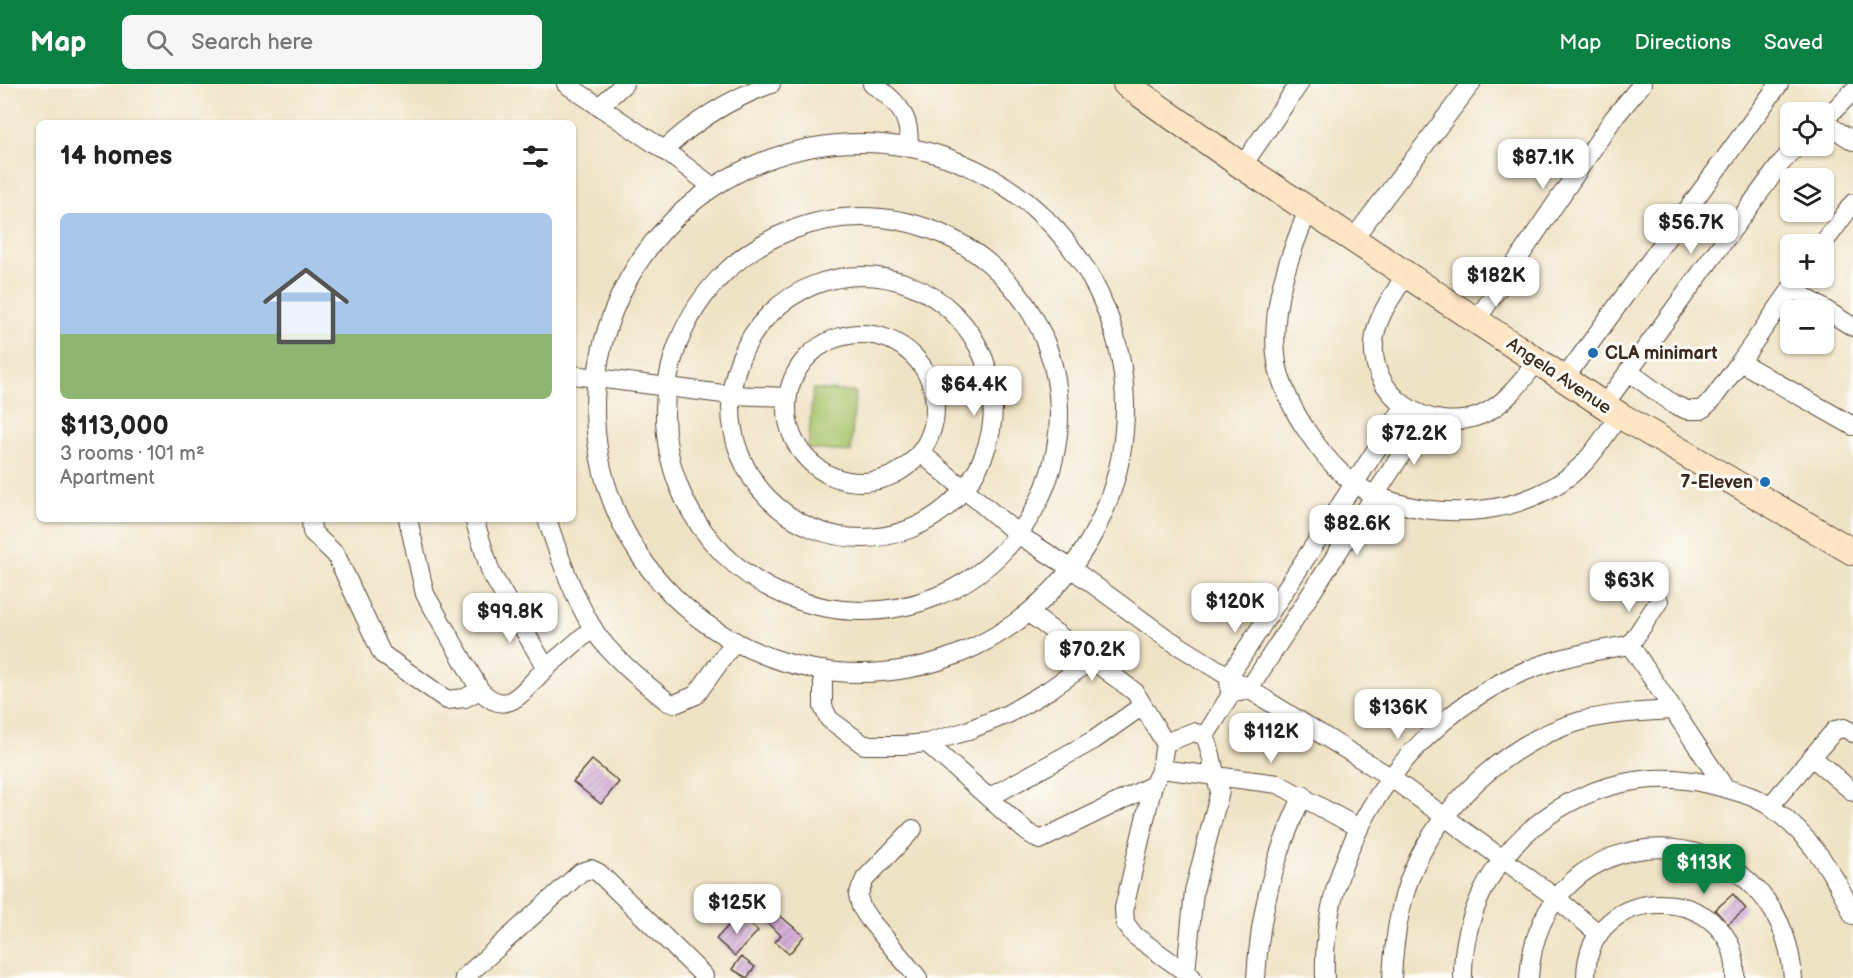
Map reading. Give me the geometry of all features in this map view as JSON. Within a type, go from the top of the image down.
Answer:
[{"type":"main road","name":"Angela Avenue","points":[[1138,88],[1242,166],[1611,410],[1853,552]]},
{"type":"street","points":[[566,84],[664,150],[713,187]]},
{"type":"street","points":[[599,107],[624,84]]},
{"type":"street","points":[[664,150],[719,110],[749,92],[771,84]]},
{"type":"street","points":[[872,84],[890,96],[902,116],[909,131],[910,148]]},
{"type":"street","points":[[1242,166],[1299,84]]},
{"type":"street","points":[[1353,240],[1471,84]]},
{"type":"street","points":[[1476,321],[1613,119],[1642,84]]},
{"type":"street","points":[[1564,379],[1779,84]]},
{"type":"street","points":[[1834,111],[1853,91]]},
{"type":"street","points":[[1834,128],[1853,141]]},
{"type":"street","points":[[867,143],[910,148],[967,165],[998,181],[1026,200],[1074,249],[1108,309],[1118,342],[1125,375],[1127,409],[1124,444],[1118,477],[1091,540],[1072,569],[1029,613],[993,637],[953,656],[911,668],[867,672],[823,670],[782,661],[735,641],[684,606],[637,552],[620,521],[607,488],[598,453],[594,377],[614,308],[631,274],[652,242],[678,214],[713,187],[768,159],[800,150],[833,144],[867,143]]},
{"type":"street","points":[[1308,210],[1289,255],[1280,287],[1275,330],[1276,358],[1285,389],[1303,426],[1334,467],[1374,495],[1410,507],[1453,512],[1491,508],[1525,499],[1554,485],[1580,467],[1599,446],[1628,371],[1788,156]]},
{"type":"street","points":[[1830,234],[1853,203]]},
{"type":"street","points":[[836,219],[894,220],[923,227],[950,238],[983,259],[1017,292],[1047,342],[1055,370],[1060,399],[1056,457],[1039,502],[1019,535],[994,562],[979,573],[931,599],[896,608],[859,611],[823,608],[788,597],[755,580],[726,558],[702,530],[683,499],[671,465],[664,429],[666,387],[680,337],[694,311],[711,287],[747,255],[780,235],[807,225],[836,219]]},
{"type":"street","points":[[1406,274],[1379,319],[1374,338],[1375,358],[1380,376],[1390,393],[1404,407],[1425,418],[1444,422],[1464,421],[1484,414],[1516,388],[1538,361]]},
{"type":"street","points":[[865,276],[889,279],[913,287],[935,298],[959,320],[982,354],[990,378],[993,402],[992,427],[986,450],[965,488],[937,515],[908,530],[875,537],[853,537],[810,528],[782,511],[752,479],[741,460],[732,428],[730,395],[744,348],[762,322],[794,295],[816,284],[840,278],[865,276]]},
{"type":"street","points":[[1628,371],[1674,404],[1687,410],[1701,410],[1712,400],[1792,288]]},
{"type":"street","points":[[1802,288],[1853,327]]},
{"type":"street","points":[[847,334],[884,337],[901,345],[927,372],[933,389],[936,407],[934,426],[921,453],[902,471],[885,479],[857,482],[829,476],[813,465],[800,451],[790,434],[786,416],[787,397],[796,371],[814,350],[830,340],[847,334]]},
{"type":"street","points":[[1740,362],[1853,426]]},
{"type":"street","points":[[576,375],[730,395],[787,397]]},
{"type":"street","points":[[1205,736],[1230,696],[1229,676],[1404,407]]},
{"type":"street","points":[[1230,696],[1249,689],[1425,418]]},
{"type":"street","points":[[921,453],[1019,535],[1072,569],[1165,637],[1390,777],[1556,898],[1599,934]]},
{"type":"street","points":[[311,522],[312,532],[336,555],[382,654],[447,700],[465,698],[480,690]]},
{"type":"street","points":[[409,522],[425,594],[480,690],[491,702],[501,705],[511,701],[593,628]]},
{"type":"street","points":[[475,522],[491,573],[546,668]]},
{"type":"street","points":[[548,522],[563,567],[593,628],[629,669],[668,702],[675,704],[696,695],[735,641]]},
{"type":"street","points":[[1325,978],[1329,917],[1341,871],[1359,828],[1390,777],[1430,734],[1457,710],[1496,685],[1539,665],[1584,652],[1630,645],[1659,601]]},
{"type":"street","points":[[1029,613],[1121,679],[1135,692],[1165,743],[1124,908],[1125,923],[1135,936],[1190,975]]},
{"type":"street","points":[[1630,645],[1671,710],[1725,788]]},
{"type":"street","points":[[823,670],[823,706],[829,719],[841,730],[864,745],[927,743],[964,732],[1008,714],[1049,690],[1092,660]]},
{"type":"street","points":[[990,797],[1094,741],[1142,706]]},
{"type":"street","points":[[1392,978],[1394,942],[1403,901],[1418,859],[1444,817],[1468,791],[1503,760],[1536,739],[1581,722],[1627,712],[1671,710]]},
{"type":"street","points":[[1770,806],[1835,730],[1844,728],[1853,733]]},
{"type":"street","points":[[1165,743],[1193,732],[1205,736],[1211,748],[1214,776],[1220,791],[1194,891],[1190,975]]},
{"type":"street","points":[[927,743],[1027,832],[1040,840],[1157,777],[1214,776],[1265,781],[1303,795],[1359,828]]},
{"type":"street","points":[[1813,758],[1853,792]]},
{"type":"street","points":[[1463,978],[1463,962],[1469,926],[1482,891],[1501,860],[1524,833],[1552,811],[1584,794],[1619,783],[1654,778],[1678,779],[1725,788],[1770,806],[1815,849],[1835,876],[1853,915]]},
{"type":"street","points":[[1256,978],[1259,930],[1268,884],[1282,838],[1303,795]]},
{"type":"street","points":[[913,829],[865,879],[858,895],[861,907],[869,919],[918,978]]},
{"type":"street","points":[[1529,978],[1530,955],[1540,925],[1556,898],[1579,875],[1608,858],[1640,849],[1674,848],[1707,855],[1736,871],[1761,893],[1780,921],[1791,952],[1793,978]]},
{"type":"street","points":[[464,978],[581,872],[591,869],[600,873],[704,976]]},
{"type":"street","points":[[1586,978],[1590,954],[1599,934],[1615,918],[1635,907],[1658,902],[1681,905],[1701,914],[1719,929],[1731,949],[1735,978]]},
{"type":"green space","points":[[813,389],[855,392],[851,452],[808,449]]},
{"type":"building","points":[[592,760],[619,782],[601,804],[573,782]]},
{"type":"building","points":[[1733,894],[1746,909],[1728,924],[1715,910]]},
{"type":"building","points":[[777,913],[804,936],[789,954],[775,942],[781,935],[768,924]]},
{"type":"building","points":[[739,914],[758,931],[735,956],[716,939]]},
{"type":"building","points":[[741,957],[755,967],[747,978],[732,969]]},
{"type":"place","name":"CLA minimart","points":[[1593,353]]},
{"type":"place","name":"7-Eleven","points":[[1765,482]]}]
